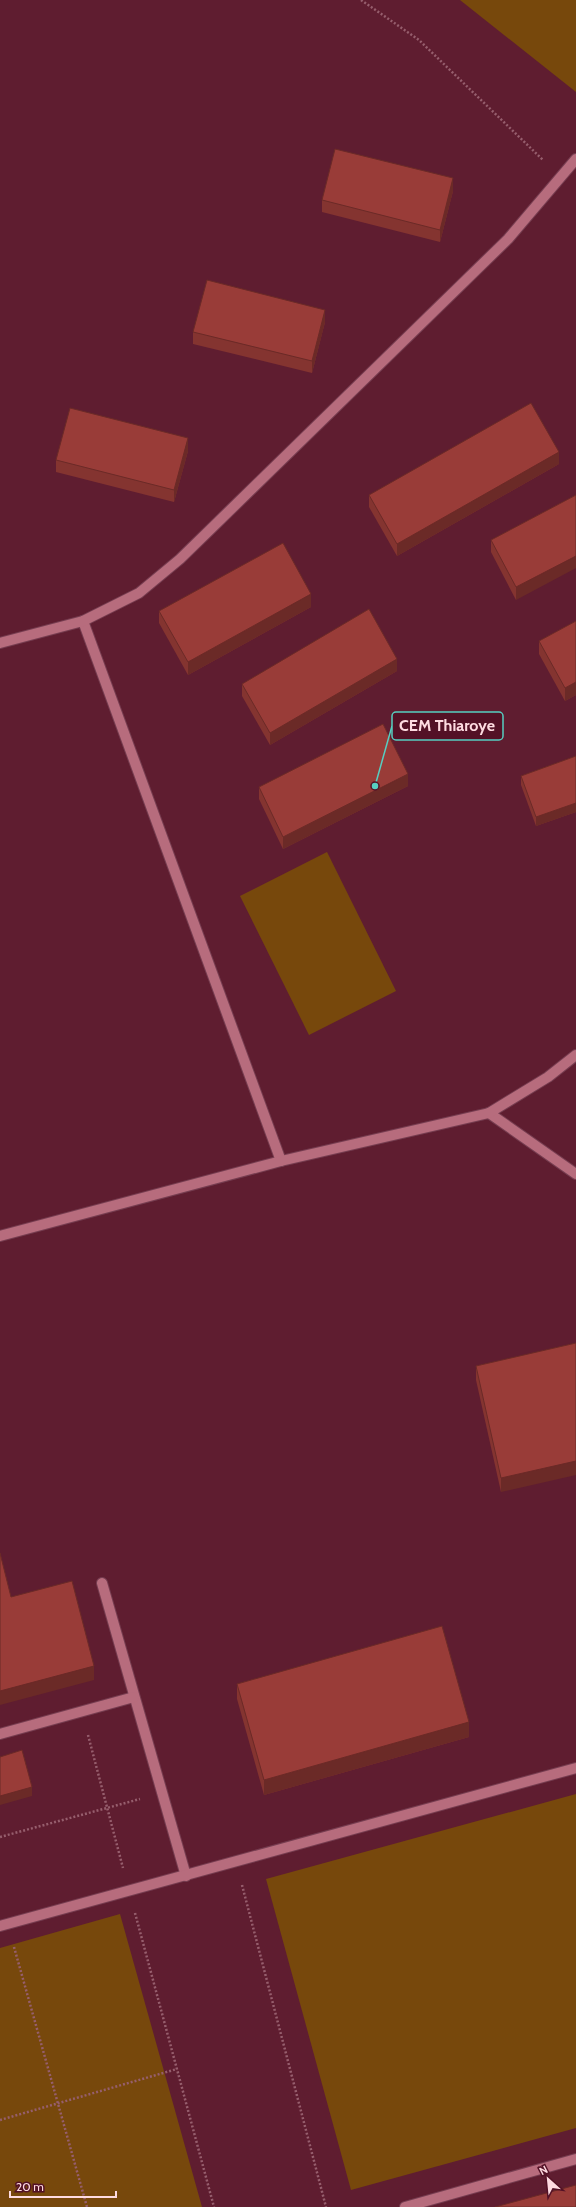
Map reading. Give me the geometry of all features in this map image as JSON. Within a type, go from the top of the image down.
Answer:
[{"type":"street","points":[[0,643],[83,621],[140,593],[180,559],[508,239],[576,159]]},
{"type":"street","points":[[83,621],[281,1161]]},
{"type":"street","points":[[0,1236],[281,1161],[489,1114],[548,1077],[576,1056]]},
{"type":"street","points":[[489,1114],[576,1174]]},
{"type":"street","points":[[102,1583],[186,1876]]},
{"type":"street","points":[[0,1734],[134,1697]]},
{"type":"street","points":[[4,1925],[130,1892],[236,1861],[576,1768]]},
{"type":"street","points":[[405,2207],[576,2159]]},
{"type":"path","points":[[361,0],[419,40],[561,177]]},
{"type":"path","points":[[82,1712],[214,2207]]},
{"type":"path","points":[[0,1838],[162,1794]]},
{"type":"path","points":[[236,1861],[326,2207]]},
{"type":"path","points":[[4,1925],[60,2103],[87,2207]]},
{"type":"path","points":[[0,2120],[177,2069]]},
{"type":"shaded area","points":[[460,0],[576,0],[576,92]]},
{"type":"shaded area","points":[[327,852],[396,991],[309,1035],[240,896]]},
{"type":"shaded area","points":[[576,1794],[576,2128],[351,2190],[266,1879]]},
{"type":"shaded area","points":[[120,1914],[202,2207],[0,2207],[0,1948]]},
{"type":"building","points":[[335,149],[453,178],[440,230],[322,200]]},
{"type":"building","points":[[207,280],[325,310],[312,361],[193,332]]},
{"type":"building","points":[[531,403],[559,452],[397,544],[369,495]]},
{"type":"building","points":[[70,408],[188,438],[174,490],[56,460]]},
{"type":"building","points":[[576,495],[576,556],[516,587],[491,540]]},
{"type":"building","points":[[283,543],[311,594],[188,662],[159,611]]},
{"type":"building","points":[[369,609],[397,659],[270,733],[242,684]]},
{"type":"building","points":[[576,621],[576,682],[565,688],[539,641]]},
{"type":"building","points":[[383,724],[408,774],[283,837],[259,787]]},
{"type":"building","points":[[576,756],[576,803],[536,817],[521,776]]},
{"type":"building","points":[[576,1343],[576,1461],[501,1478],[476,1366]]},
{"type":"building","points":[[0,1553],[11,1597],[72,1581],[94,1666],[0,1691]]},
{"type":"building","points":[[442,1626],[469,1722],[264,1780],[237,1684]]},
{"type":"building","points":[[22,1750],[32,1787],[0,1796],[0,1757]]},
{"type":"building","points":[[576,2185],[576,2207],[495,2207]]},
{"type":"place","name":"CEM Thiaroye","points":[[375,786]]}]
